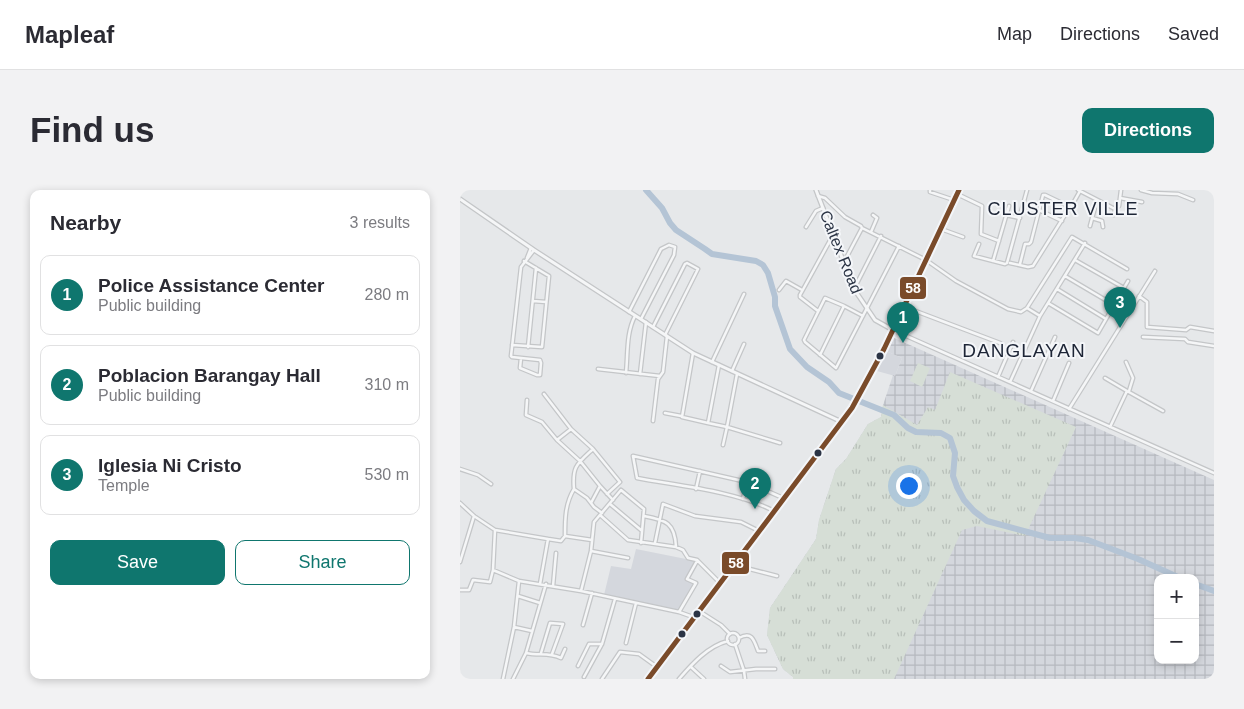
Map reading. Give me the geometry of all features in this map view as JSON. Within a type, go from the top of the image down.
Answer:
[{"type":"main road","points":[[648,679],[852,408],[893,330],[958,192]]},
{"type":"street","name":"Caltex Road","points":[[816,190],[854,289],[875,320],[893,330]]},
{"type":"street","points":[[930,190],[930,192],[954,200]]},
{"type":"street","points":[[978,244],[974,256],[1007,263],[1027,190]]},
{"type":"street","points":[[1114,215],[1121,190]]},
{"type":"street","points":[[1141,190],[1152,193],[1178,194],[1193,200]]},
{"type":"street","points":[[1010,263],[1028,267],[1033,266],[1079,191],[1115,209]]},
{"type":"street","points":[[958,192],[982,206],[981,234],[999,241]]},
{"type":"street","points":[[1020,264],[1025,244],[1031,242],[1044,195],[1070,207]]},
{"type":"street","points":[[818,196],[825,198],[845,216],[861,226],[862,229],[881,236],[926,260],[956,281],[1008,310],[1021,312],[1027,308],[1073,236],[1127,269]]},
{"type":"street","points":[[1120,198],[1142,202]]},
{"type":"street","points":[[460,199],[693,353],[842,423]]},
{"type":"street","points":[[1090,226],[1097,200]]},
{"type":"street","points":[[993,261],[1009,206]]},
{"type":"street","points":[[806,227],[816,211],[823,208]]},
{"type":"street","points":[[1039,210],[1062,221]]},
{"type":"street","points":[[1006,214],[1020,218]]},
{"type":"street","points":[[871,232],[877,218],[873,215]]},
{"type":"street","points":[[1092,218],[1102,222],[1103,227]]},
{"type":"street","points":[[844,262],[862,229]]},
{"type":"street","points":[[941,229],[963,237]]},
{"type":"street","points":[[818,311],[800,297],[802,290],[833,235]]},
{"type":"street","points":[[854,289],[881,236]]},
{"type":"street","points":[[1010,382],[1040,316],[1085,243]]},
{"type":"street","points":[[629,312],[661,249],[669,245],[675,247],[674,255],[641,319]]},
{"type":"street","points":[[863,316],[826,298],[804,340],[806,344],[836,368],[863,316],[866,309],[899,246]]},
{"type":"street","points":[[521,358],[520,368],[537,376],[540,375],[542,363],[540,360],[521,358],[511,357],[521,266],[533,249]]},
{"type":"street","points":[[1075,260],[1124,288]]},
{"type":"street","points":[[512,345],[542,347],[549,276],[524,261]]},
{"type":"street","points":[[653,327],[685,264],[687,263],[698,269],[666,335],[663,372],[658,379],[653,421]]},
{"type":"street","points":[[528,347],[536,268]]},
{"type":"street","points":[[1069,409],[1155,271]]},
{"type":"street","points":[[1065,276],[1114,305]]},
{"type":"street","points":[[779,290],[786,281],[802,290]]},
{"type":"street","points":[[1048,303],[1097,332],[1128,281]]},
{"type":"street","points":[[1057,289],[1106,319]]},
{"type":"street","points":[[712,362],[744,294]]},
{"type":"street","points":[[1139,296],[1147,302],[1146,327],[1186,330],[1190,327],[1214,330]]},
{"type":"street","points":[[533,301],[547,302]]},
{"type":"street","points":[[820,355],[844,306]]},
{"type":"street","points":[[904,306],[1000,344]]},
{"type":"street","points":[[1027,308],[1040,316]]},
{"type":"street","points":[[626,372],[627,344],[632,321],[635,316]]},
{"type":"street","points":[[640,374],[646,322]]},
{"type":"street","points":[[893,330],[1214,473]]},
{"type":"street","points":[[1185,339],[1186,330]]},
{"type":"street","points":[[1031,391],[1055,337]]},
{"type":"street","points":[[1142,337],[1185,339],[1187,342],[1214,346]]},
{"type":"street","points":[[998,377],[1013,342]]},
{"type":"street","points":[[732,371],[744,344]]},
{"type":"street","points":[[681,416],[693,353]]},
{"type":"street","points":[[1110,427],[1133,378],[1126,362]]},
{"type":"street","points":[[1052,401],[1068,363]]},
{"type":"street","points":[[708,423],[719,365]]},
{"type":"street","points":[[598,370],[660,376]]},
{"type":"street","points":[[723,445],[737,374]]},
{"type":"street","points":[[1105,378],[1162,411]]},
{"type":"street","points":[[544,394],[572,429],[593,449],[620,482],[607,494]]},
{"type":"street","points":[[527,400],[526,415],[542,422],[557,440],[580,461],[613,500]]},
{"type":"street","points":[[665,413],[727,427],[780,443]]},
{"type":"street","points":[[557,440],[572,429]]},
{"type":"street","points":[[460,503],[474,516],[495,530],[562,541],[565,536],[565,516],[569,498],[574,489],[572,473],[580,461],[593,449]]},
{"type":"street","points":[[774,511],[757,502],[637,478],[633,456],[747,482],[784,498]]},
{"type":"street","points":[[460,469],[478,475],[491,484]]},
{"type":"street","points":[[696,489],[700,471]]},
{"type":"street","points":[[743,499],[747,482]]},
{"type":"street","points":[[591,504],[600,486]]},
{"type":"street","points":[[574,489],[628,540],[640,543],[655,543],[682,550],[688,558],[697,560],[720,583]]},
{"type":"street","points":[[581,591],[594,522],[621,490],[644,509],[640,543]]},
{"type":"street","points":[[610,504],[641,530]]},
{"type":"street","points":[[655,543],[663,504],[695,516],[741,522],[759,531]]},
{"type":"street","points":[[460,562],[474,516]]},
{"type":"street","points":[[643,516],[667,522],[674,531],[676,548]]},
{"type":"street","points":[[460,590],[469,590],[473,580],[490,582],[493,570],[495,530]]},
{"type":"street","points":[[565,536],[592,540]]},
{"type":"street","points":[[540,584],[548,539]]},
{"type":"street","points":[[590,551],[628,558]]},
{"type":"street","points":[[553,586],[556,553]]},
{"type":"street","points":[[679,612],[696,583],[687,579],[697,560]]},
{"type":"street","points":[[734,565],[778,576]]},
{"type":"street","points":[[493,570],[520,581],[581,591],[679,612],[694,618]]},
{"type":"street","points":[[503,679],[514,627],[520,581]]},
{"type":"street","points":[[514,679],[526,653],[546,584]]},
{"type":"street","points":[[583,625],[592,594]]},
{"type":"street","points":[[518,596],[540,603]]},
{"type":"street","points":[[584,677],[602,644],[615,599]]},
{"type":"street","points":[[626,643],[636,603]]},
{"type":"street","points":[[699,611],[722,625],[730,634],[736,634],[739,638]]},
{"type":"street","points":[[541,653],[550,623],[563,624],[552,654]]},
{"type":"street","points":[[514,627],[532,631]]},
{"type":"street","points":[[728,642],[727,637],[730,634]]},
{"type":"street","points":[[735,644],[739,638],[750,635],[758,651],[765,651]]},
{"type":"street","points":[[679,679],[712,648],[728,642],[735,644]]},
{"type":"street","points":[[578,666],[589,644],[602,644]]},
{"type":"street","points":[[735,644],[744,670],[745,679]]},
{"type":"street","points":[[526,653],[533,655],[541,653],[552,654],[561,658],[565,649]]},
{"type":"street","points":[[602,679],[620,652],[639,654],[657,666]]},
{"type":"street","points":[[691,666],[702,678]]},
{"type":"street","points":[[721,666],[730,672],[775,669]]},
{"type":"shaded area","points":[[892,337],[1214,480],[1214,679],[793,679],[783,669],[767,635],[770,608],[816,539],[819,520],[836,469],[846,459],[868,424],[881,417],[893,375],[895,376],[902,358],[886,351]]},
{"type":"shaded area","points":[[886,351],[902,358],[895,376],[877,371]]},
{"type":"shaded area","points":[[636,549],[696,561],[687,579],[694,583],[679,611],[604,595],[611,566],[631,569]]},
{"type":"green space","points":[[918,363],[930,368],[922,387],[910,381]]},
{"type":"green space","points":[[950,372],[1076,427],[1025,536],[977,526],[962,530],[894,679],[793,679],[783,669],[767,635],[770,608],[816,539],[819,520],[836,469],[846,459],[868,424],[881,417],[883,405],[917,425],[928,407],[935,410]]},
{"type":"waterway","points":[[646,190],[662,208],[676,230],[712,254],[756,261],[763,265],[768,273],[775,297],[775,306],[790,349],[807,367],[829,382],[839,393],[894,415],[908,428],[916,432],[941,433],[950,438],[955,453],[953,476],[957,487],[964,500],[987,521],[1050,538],[1088,540],[1171,574]]},
{"type":"waterway","points":[[1199,585],[1214,591]]},
{"type":"transit line","name":"58","points":[[648,679],[852,408],[884,349],[959,190]]},
{"type":"place","name":"Iglesia Ni Cristo","points":[[1120,328]]},
{"type":"place","name":"Police Assistance Center","points":[[903,343]]},
{"type":"place","name":"Poblacion Barangay Hall","points":[[755,509]]},
{"type":"district","name":"CLUSTER VILLE","points":[[1063,209]]},
{"type":"district","name":"DANGLAYAN","points":[[1024,350]]}]
